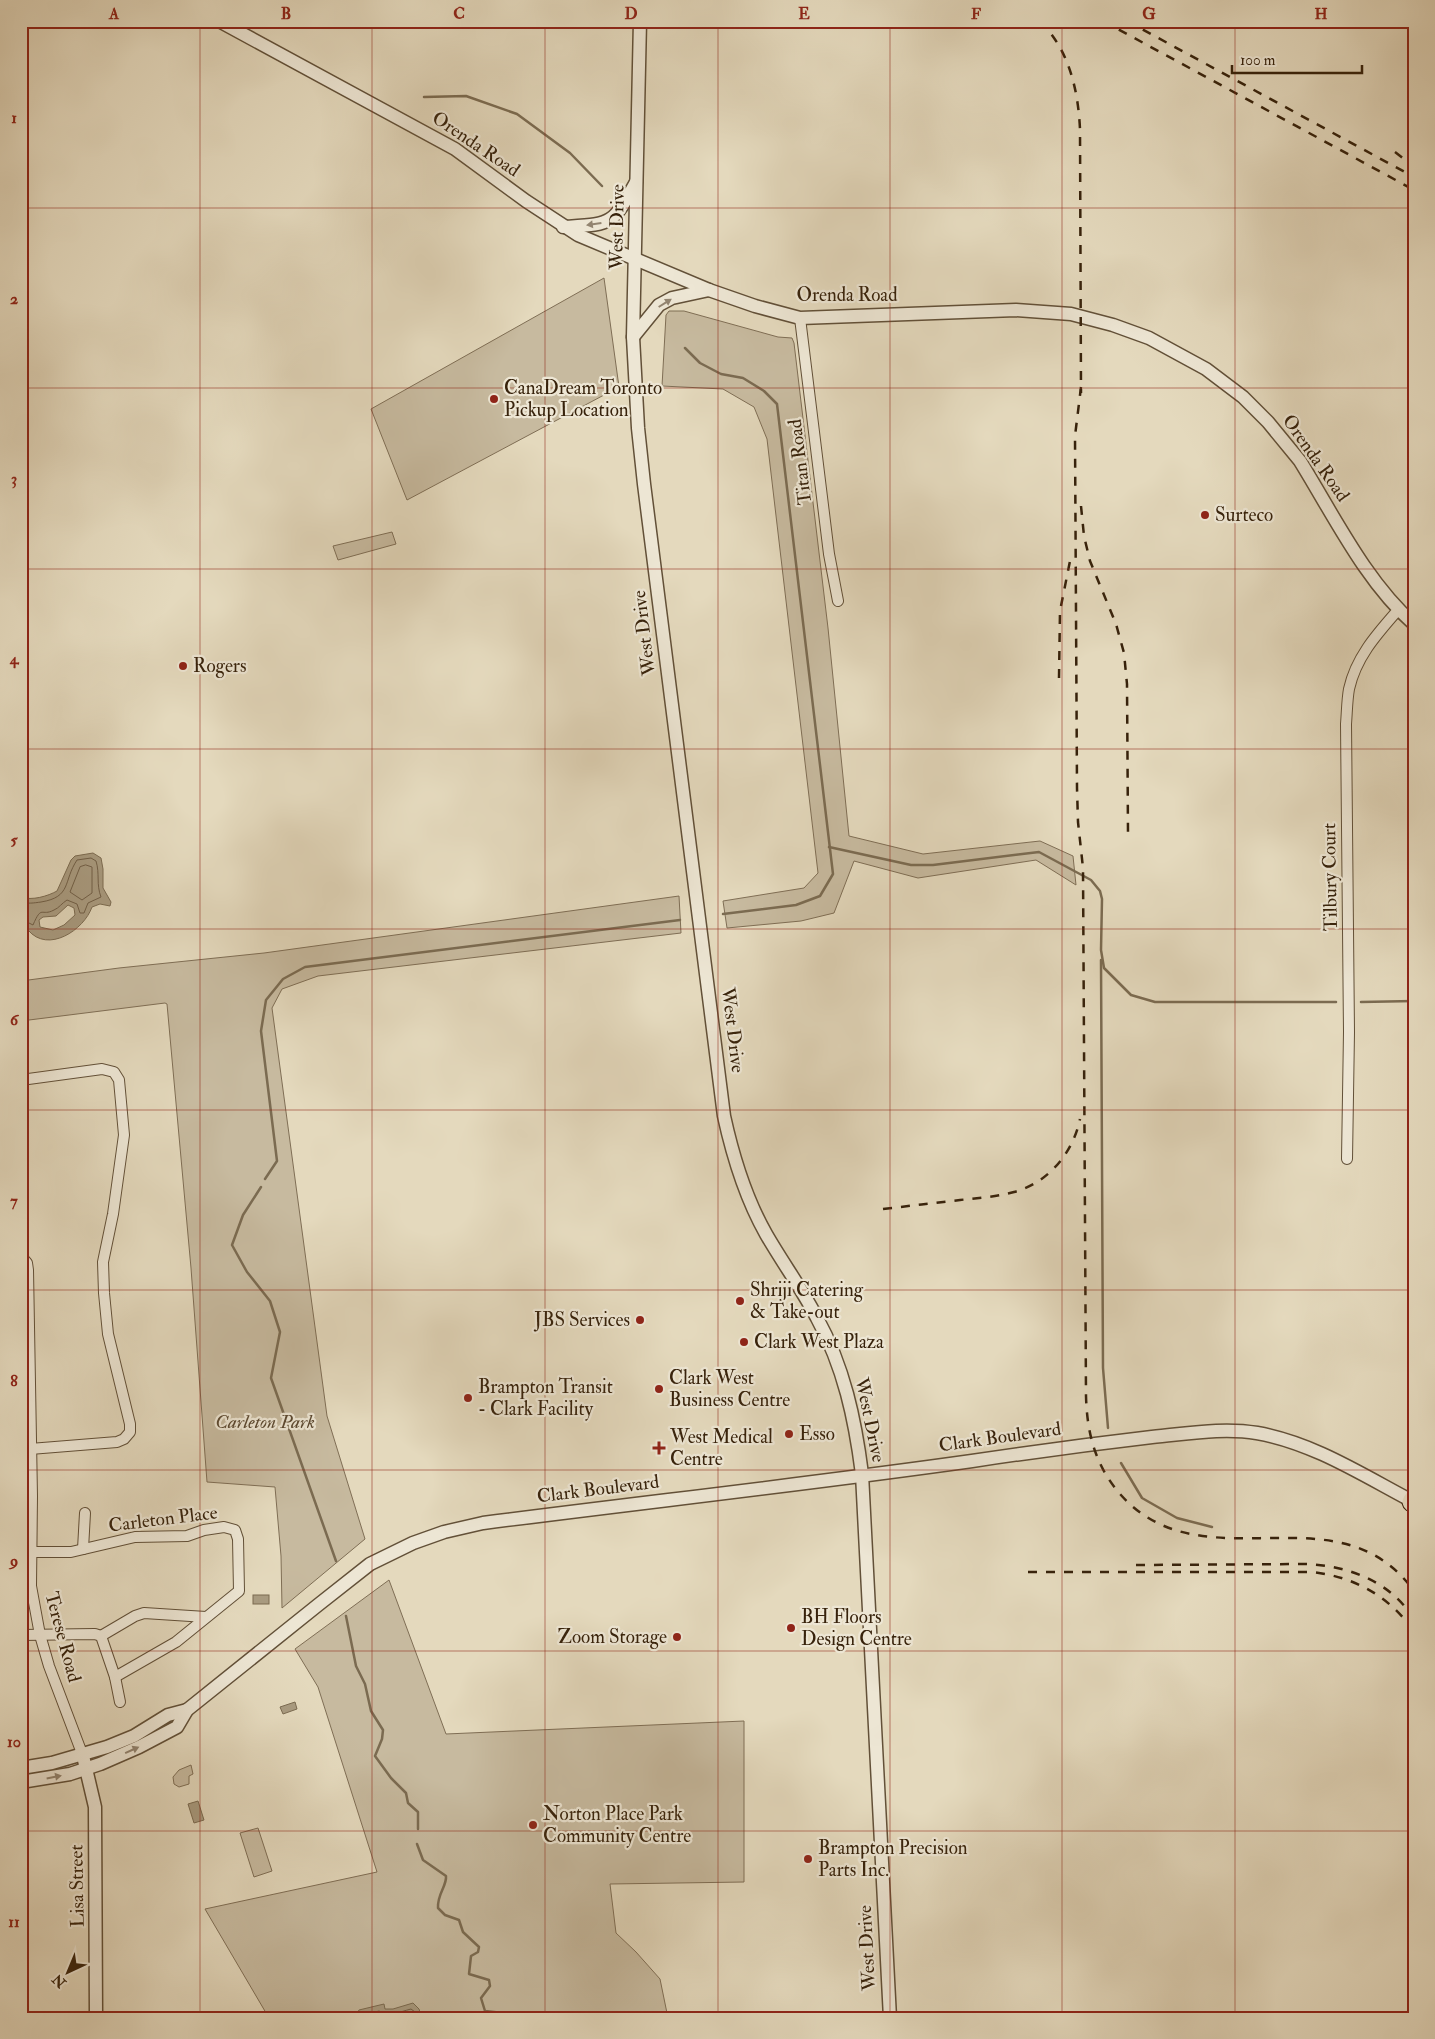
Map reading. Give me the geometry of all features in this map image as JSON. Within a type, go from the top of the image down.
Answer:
[{"type":"street","name":"Orenda Road","points":[[219,21],[455,149],[563,227],[635,260],[754,306],[800,318],[975,311],[1047,312],[1080,316],[1149,338],[1206,369],[1243,397],[1268,422],[1300,462],[1379,589],[1414,624]]},
{"type":"street","name":"West Drive","points":[[640,21],[633,337],[638,428],[644,484],[724,1116],[732,1152],[754,1212],[817,1318],[840,1370],[855,1425],[862,1474],[890,2018]]},
{"type":"street","points":[[563,227],[601,224],[614,218],[620,212],[637,180]]},
{"type":"street","points":[[633,337],[659,305],[672,298],[710,290]]},
{"type":"street","name":"Titan Road","points":[[800,318],[829,554],[838,601]]},
{"type":"street","name":"Tilbury Court","points":[[1347,1159],[1349,1022],[1346,724],[1349,690],[1354,671],[1369,644],[1398,610]]},
{"type":"street","points":[[21,1080],[102,1069],[114,1072],[119,1080],[124,1135],[113,1214],[103,1262],[108,1334],[130,1424],[130,1432],[124,1439],[117,1442],[30,1449]]},
{"type":"street","name":"Terese Road","points":[[21,1256],[27,1263],[28,1270],[26,1399],[30,1449],[26,1552],[40,1635],[49,1666],[83,1756]]},
{"type":"street","name":"Clark Boulevard","points":[[21,1782],[70,1774],[87,1769],[139,1748],[177,1727],[187,1710],[361,1571],[392,1552],[413,1543],[444,1532],[483,1523],[1075,1446],[1207,1431],[1257,1433],[1288,1440],[1320,1453],[1413,1501]]},
{"type":"street","name":"Carleton Place","points":[[83,1549],[85,1513]]},
{"type":"street","name":"Carleton Place","points":[[26,1552],[70,1552],[135,1537],[187,1536],[204,1530],[224,1527],[234,1530],[238,1539],[239,1591],[176,1642],[115,1677]]},
{"type":"street","points":[[21,1635],[96,1634],[101,1636],[135,1616],[144,1613],[206,1617]]},
{"type":"street","points":[[101,1636],[115,1677],[120,1702]]},
{"type":"street","name":"Clark Boulevard","points":[[21,1768],[83,1756],[134,1736],[168,1715],[187,1710]]},
{"type":"street","name":"Lisa Street","points":[[83,1756],[95,1806],[96,2018]]},
{"type":"green space","points":[[604,278],[619,387],[407,500],[371,409]]},
{"type":"green space","points":[[669,311],[684,311],[778,337],[792,338],[794,343],[828,628],[849,836],[923,854],[1040,841],[1073,856],[1076,885],[1036,860],[918,878],[854,861],[834,913],[801,921],[727,928],[723,901],[804,888],[818,873],[767,439],[754,407],[723,389],[662,386],[666,315]]},
{"type":"green space","points":[[392,532],[396,544],[338,560],[333,546]]},
{"type":"green space","name":"Carleton Park","points":[[679,896],[681,933],[318,976],[282,989],[272,1008],[327,1416],[365,1539],[282,1608],[281,1556],[275,1487],[207,1482],[191,1268],[167,1004],[21,1021],[21,981],[119,968],[264,953]]},
{"type":"green space","points":[[389,1580],[446,1734],[744,1721],[744,1882],[610,1884],[616,1933],[660,1979],[668,2018],[269,2018],[205,1909],[377,1872],[318,1687],[295,1649]]},
{"type":"green space","points":[[191,1765],[193,1774],[189,1776],[189,1784],[179,1787],[174,1784],[173,1777],[179,1770]]},
{"type":"green space","points":[[258,1828],[272,1871],[254,1877],[240,1833]]},
{"type":"water","points":[[93,853],[101,858],[103,888],[111,902],[110,906],[100,904],[92,907],[88,916],[81,924],[74,931],[64,936],[45,940],[36,937],[22,921],[21,897],[40,897],[57,891],[71,860],[75,856]],"holes":[[[68,905],[74,908],[75,915],[64,925],[53,930],[40,927],[39,920],[43,917],[56,916]]]},
{"type":"water","points":[[253,1595],[269,1595],[269,1604],[253,1604]]},
{"type":"water","points":[[295,1702],[297,1709],[283,1714],[280,1707]]},
{"type":"water","points":[[198,1801],[204,1820],[194,1823],[188,1804]]},
{"type":"water","points":[[413,2003],[419,2009],[422,2018],[354,2018],[359,2010],[384,2004],[385,2009],[393,2009]]},
{"type":"waterway","points":[[424,97],[466,96],[517,114],[570,153],[602,186]]},
{"type":"waterway","points":[[685,348],[700,363],[721,374],[743,378],[764,391],[777,404],[833,874],[820,896],[796,905],[723,914]]},
{"type":"waterway","points":[[829,847],[911,865],[933,865],[1039,852],[1091,880],[1100,891],[1102,899],[1101,950],[1104,968],[1131,995],[1155,1002],[1336,1002]]},
{"type":"waterway","points":[[265,1179],[277,1161],[261,1031],[266,1000],[283,979],[305,967],[680,920]]},
{"type":"waterway","points":[[1101,960],[1103,1368],[1108,1428]]},
{"type":"waterway","points":[[1361,1002],[1414,1001]]},
{"type":"waterway","points":[[261,1187],[243,1215],[232,1245],[247,1272],[270,1301],[280,1332],[271,1378],[336,1561]]},
{"type":"waterway","points":[[1121,1463],[1142,1498],[1177,1518],[1212,1527]]},
{"type":"waterway","points":[[346,1616],[356,1666],[365,1684],[371,1711],[383,1730],[382,1739],[375,1756],[391,1778],[406,1793],[408,1803],[418,1812],[418,1829]]},
{"type":"waterway","points":[[417,1844],[423,1860],[446,1876],[438,1908],[445,1915],[459,1920],[463,1932],[479,1947],[478,1952],[471,1956],[469,1974],[489,1980],[490,1986],[481,1998],[485,2011],[503,2013],[507,2018]]},
{"type":"railway","points":[[1040,21],[1050,32],[1065,57],[1074,85],[1079,114],[1081,393]]},
{"type":"railway","points":[[1103,21],[1414,190]]},
{"type":"railway","points":[[1127,21],[1414,177]]},
{"type":"railway","points":[[1395,152],[1414,167]]},
{"type":"railway","points":[[1081,387],[1075,436],[1077,788],[1078,822],[1083,868],[1086,1396],[1088,1423],[1094,1448],[1111,1483],[1120,1494],[1153,1521],[1190,1534],[1229,1538],[1309,1539],[1347,1544],[1383,1560],[1414,1591]]},
{"type":"railway","points":[[1081,506],[1084,536],[1090,561],[1116,624],[1124,653],[1127,684],[1128,833]]},
{"type":"railway","points":[[1059,678],[1060,611],[1071,556]]},
{"type":"railway","points":[[883,1209],[994,1196],[1026,1188],[1048,1174],[1065,1155],[1077,1132],[1080,1119]]},
{"type":"railway","points":[[1136,1565],[1306,1564],[1338,1568],[1353,1572],[1381,1585],[1404,1606],[1414,1619]]},
{"type":"railway","points":[[1028,1572],[1311,1572],[1326,1574],[1356,1583],[1382,1598],[1394,1608],[1414,1632]]},
{"type":"place","name":"CanaDream Toronto Pickup Location","points":[[494,399]]},
{"type":"place","name":"Surteco","points":[[1205,515]]},
{"type":"place","name":"Rogers","points":[[183,666]]},
{"type":"place","name":"Shriji Catering & Take-out","points":[[740,1301]]},
{"type":"place","name":"JBS Services","points":[[640,1320]]},
{"type":"place","name":"Clark West Plaza","points":[[744,1342]]},
{"type":"place","name":"Clark West Business Centre","points":[[659,1389]]},
{"type":"place","name":"Brampton Transit - Clark Facility","points":[[468,1398]]},
{"type":"place","name":"Esso","points":[[789,1434]]},
{"type":"place","name":"West Medical Centre","points":[[659,1448]]},
{"type":"place","name":"BH Floors Design Centre","points":[[791,1628]]},
{"type":"place","name":"Zoom Storage","points":[[677,1637]]},
{"type":"place","name":"Norton Place Park Community Centre","points":[[533,1825]]},
{"type":"place","name":"Brampton Precision Parts Inc.","points":[[808,1859]]}]
